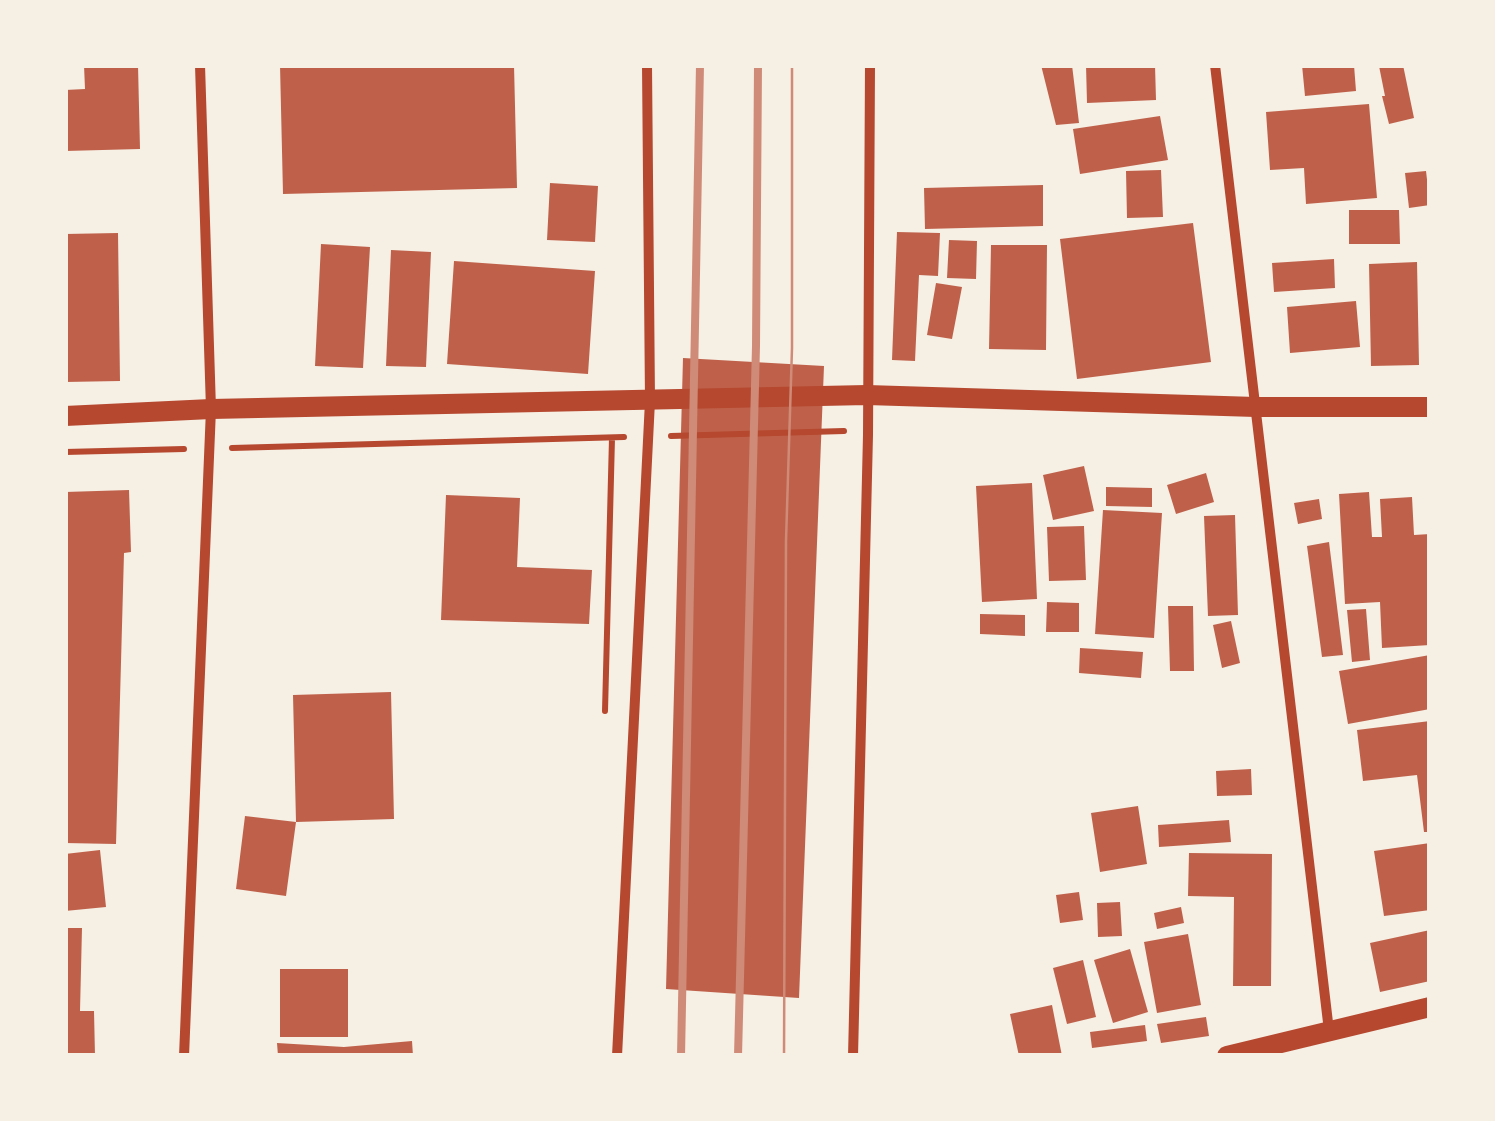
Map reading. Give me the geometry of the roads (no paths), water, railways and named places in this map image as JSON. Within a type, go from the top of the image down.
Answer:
[{"type":"main road","points":[[65,416],[867,394],[1256,407],[1430,407]]},
{"type":"main road","points":[[1227,1056],[1430,1007]]},
{"type":"street","points":[[184,1056],[211,409],[200,65]]},
{"type":"street","points":[[617,1056],[650,401],[647,65]]},
{"type":"street","points":[[852,1056],[868,435],[870,65]]},
{"type":"street","points":[[1215,65],[1329,1031]]},
{"type":"tram line","points":[[784,1056],[792,65]]},
{"type":"railway","points":[[681,1056],[700,65]]},
{"type":"railway","points":[[738,1056],[756,346],[758,65]]}]
